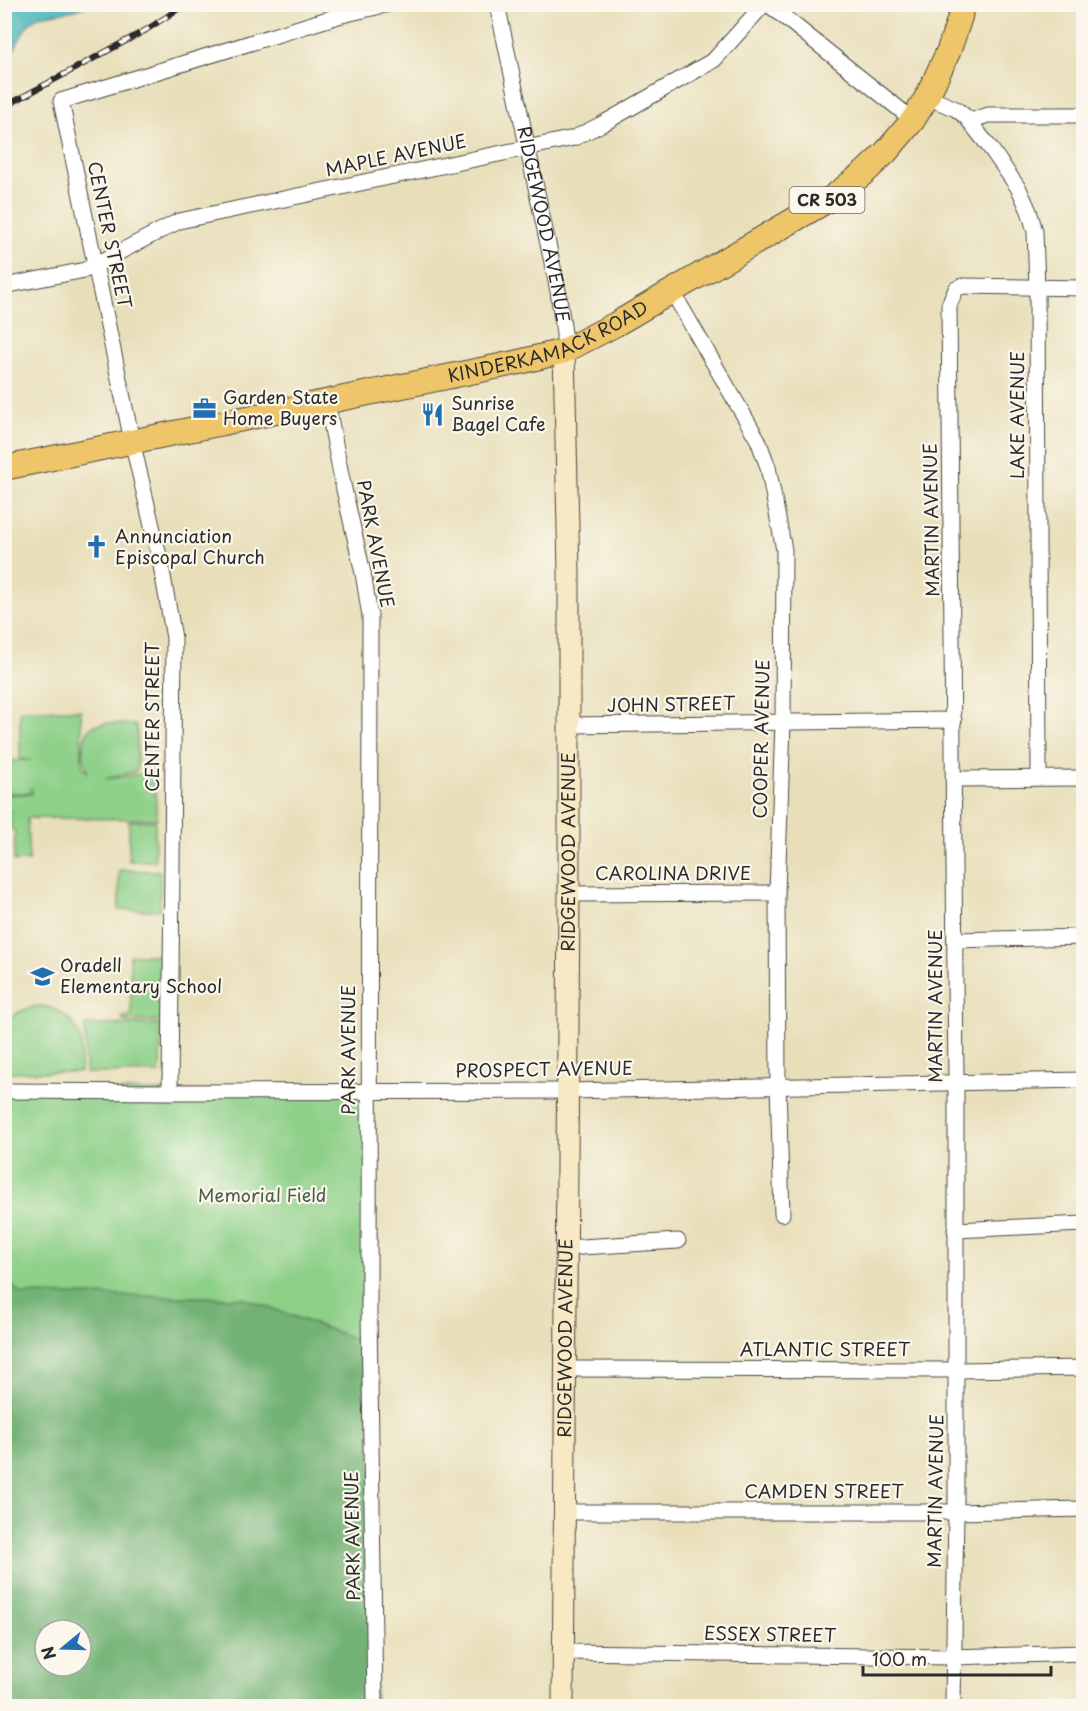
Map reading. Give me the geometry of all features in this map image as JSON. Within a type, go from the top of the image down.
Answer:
[{"type":"main road","name":"KINDERKAMACK ROAD","points":[[4,468],[564,351],[616,324],[786,225],[866,172],[913,120],[927,97],[950,50],[962,4]]},
{"type":"street","name":"CENTER STREET","points":[[170,1092],[174,638],[160,560],[132,441],[61,101],[338,16],[389,4]]},
{"type":"street","name":"RIDGEWOOD AVENUE","points":[[497,4],[558,291],[564,333],[569,573],[569,894],[563,1707]]},
{"type":"street","name":"MAPLE AVENUE","points":[[4,286],[85,270],[179,221],[574,138],[714,60],[766,4]]},
{"type":"street","points":[[766,4],[913,120]]},
{"type":"street","name":"LAKE AVENUE","points":[[927,97],[956,109],[970,121],[1019,189],[1035,231],[1040,777]]},
{"type":"street","points":[[970,121],[988,115],[1083,115]]},
{"type":"street","name":"MARTIN AVENUE","points":[[953,1707],[956,1512],[956,1082],[949,304],[956,290],[962,286],[1037,288]]},
{"type":"street","points":[[1037,288],[1083,288]]},
{"type":"street","name":"COOPER AVENUE","points":[[672,291],[759,441],[768,467],[784,550],[783,723],[777,893],[778,1085],[782,1214]]},
{"type":"street","name":"PARK AVENUE","points":[[327,402],[370,616],[369,1314],[375,1702]]},
{"type":"street","name":"JOHN STREET","points":[[569,725],[954,720]]},
{"type":"street","points":[[954,779],[1083,778]]},
{"type":"street","name":"CAROLINA DRIVE","points":[[569,894],[777,893]]},
{"type":"street","points":[[955,940],[1083,937]]},
{"type":"street","name":"PROSPECT AVENUE","points":[[4,1091],[568,1091],[1083,1080]]},
{"type":"street","points":[[955,1230],[1083,1224]]},
{"type":"street","points":[[566,1248],[678,1241]]},
{"type":"street","name":"ATLANTIC STREET","points":[[566,1369],[1083,1368]]},
{"type":"street","name":"CAMDEN STREET","points":[[565,1512],[956,1512],[1083,1509]]},
{"type":"street","name":"ESSEX STREET","points":[[564,1652],[953,1657],[1083,1653]]},
{"type":"green space","points":[[20,710],[81,710],[82,766],[88,773],[83,746],[90,728],[103,723],[135,725],[137,729],[137,771],[106,779],[154,772],[157,819],[27,818],[29,861],[14,861],[15,832],[10,827],[10,811],[5,811],[5,795],[32,794],[31,787],[31,793],[5,793],[5,761],[31,760],[20,759]]},
{"type":"green space","points":[[129,821],[155,821],[155,861],[129,861]]},
{"type":"green space","points":[[119,870],[160,871],[160,910],[119,910]]},
{"type":"green space","points":[[130,955],[161,955],[161,1021],[123,1021],[123,1017],[131,1016]]},
{"type":"green space","points":[[43,1006],[56,1010],[68,1018],[76,1028],[81,1042],[80,1072],[5,1072],[5,1022],[23,1010]]},
{"type":"green space","points":[[161,1024],[159,1073],[85,1073],[85,1025]]},
{"type":"green space","name":"Memorial Field","points":[[5,1091],[368,1091],[369,1344],[243,1298],[21,1294],[5,1280]]},
{"type":"green space","points":[[4,1280],[22,1294],[243,1298],[369,1344],[375,1702],[124,1699],[87,1706],[5,1706]]},
{"type":"water","points":[[5,4],[89,5],[76,10],[38,16],[27,26],[5,62]]},
{"type":"railway","points":[[4,107],[146,30],[186,4]]},
{"type":"place","name":"Garden State Home Buyers","points":[[205,408]]},
{"type":"place","name":"Sunrise Bagel Cafe","points":[[433,414]]},
{"type":"place","name":"Annunciation Episcopal Church","points":[[97,547]]},
{"type":"place","name":"Oradell Elementary School","points":[[42,976]]}]
